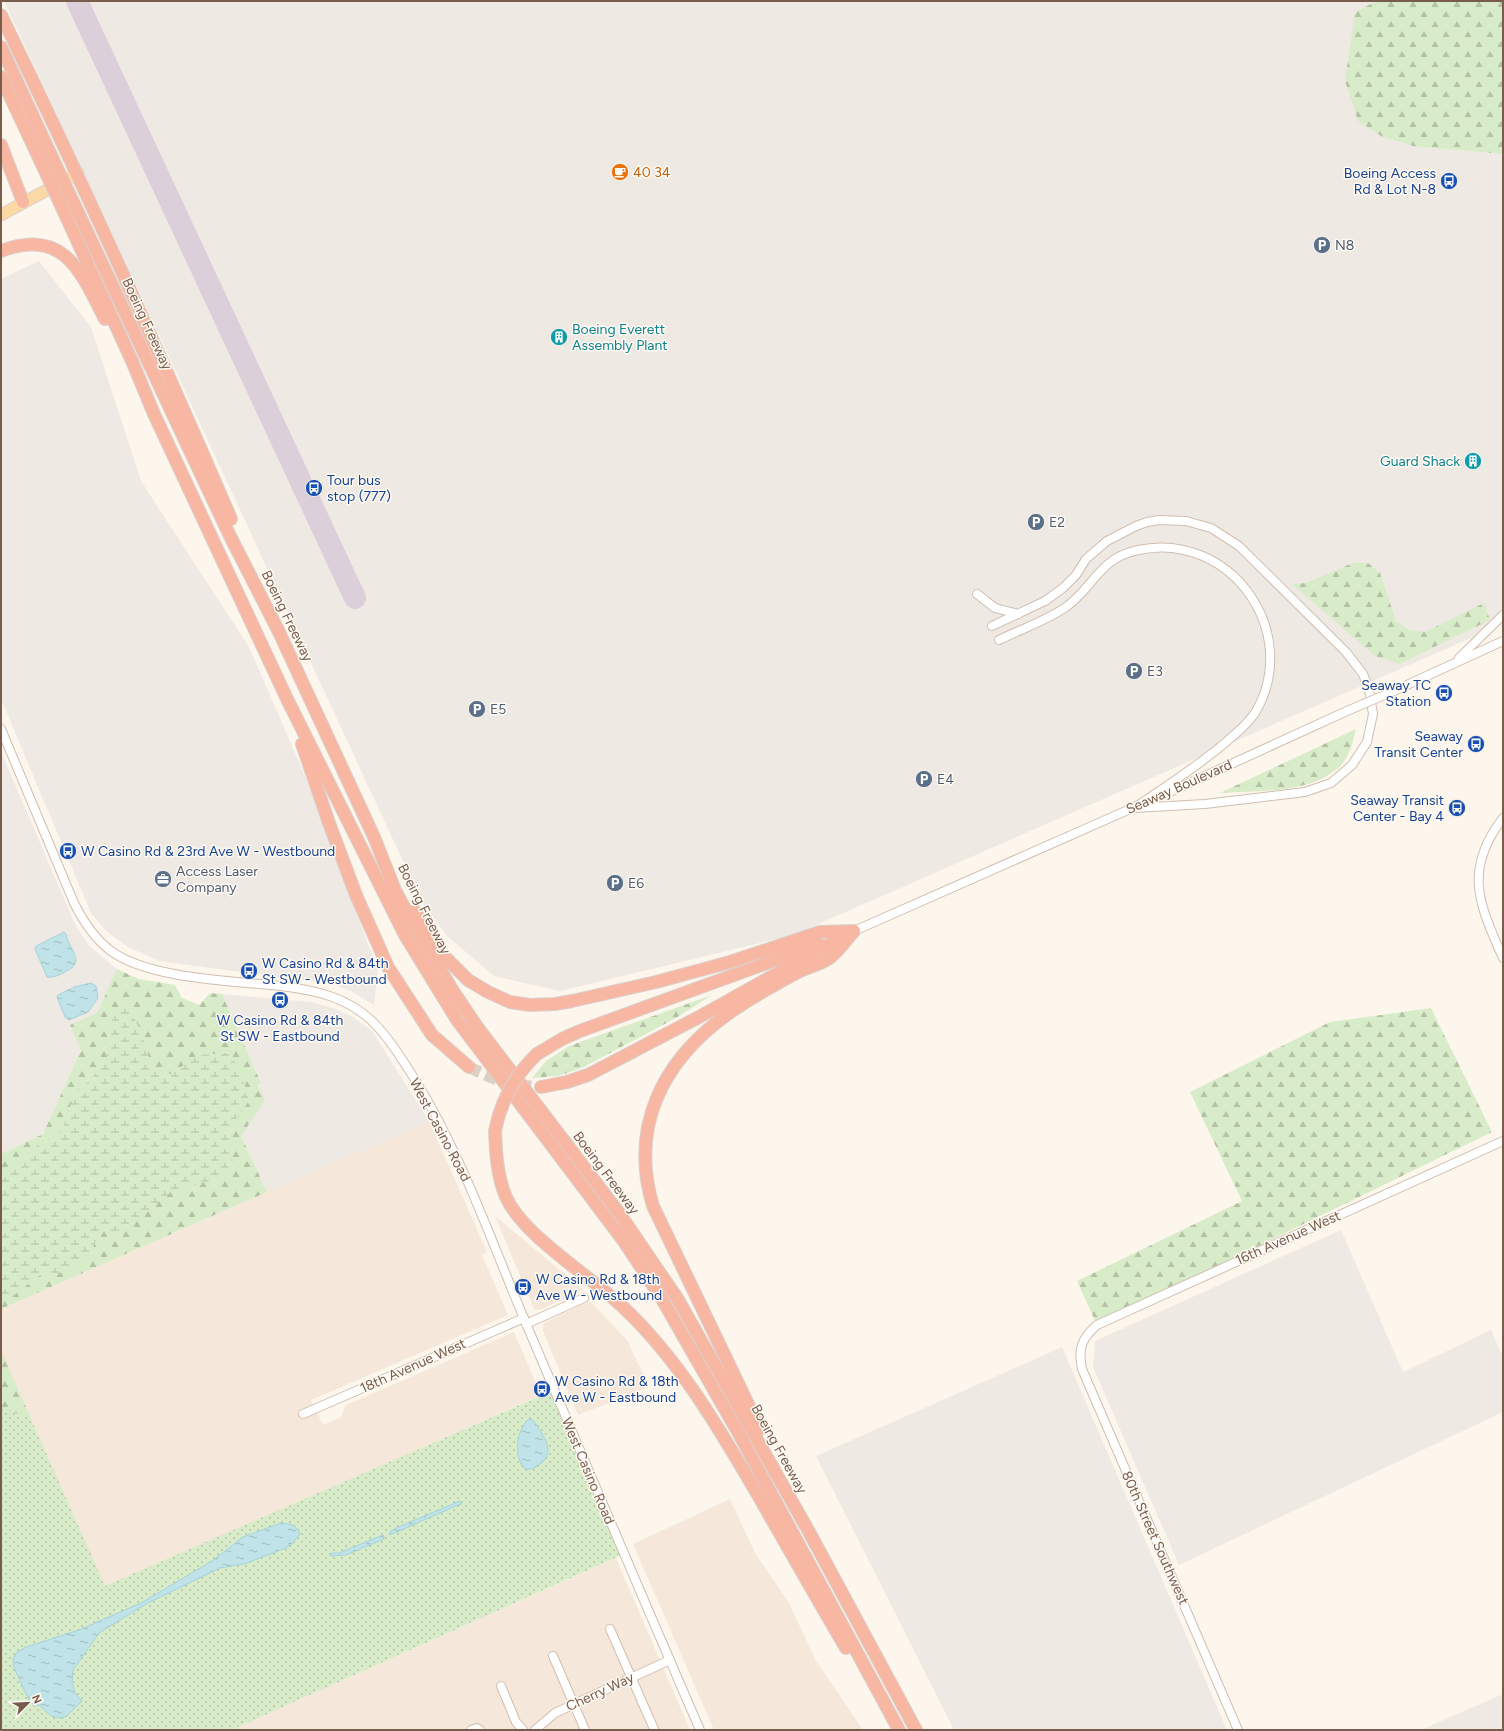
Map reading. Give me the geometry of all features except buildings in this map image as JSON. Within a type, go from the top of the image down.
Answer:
[{"type":"highway","points":[[1,15],[78,173],[160,355],[279,632]]},
{"type":"highway","name":"Boeing Freeway","points":[[1,47],[46,157],[65,214],[132,361],[154,414],[288,701],[405,935],[436,988],[478,1049],[618,1233],[662,1299],[738,1432],[899,1730]]},
{"type":"highway","name":"Boeing Freeway","points":[[1,77],[76,208],[227,529],[279,632],[374,837],[395,890],[451,988],[490,1044],[619,1213],[673,1292],[808,1530],[916,1730]]},
{"type":"highway","points":[[1,145],[23,202]]},
{"type":"highway","points":[[1,251],[26,244],[43,245],[58,251],[72,262],[81,273],[154,414]]},
{"type":"highway","points":[[288,701],[329,824],[371,930],[388,967],[432,1035],[469,1067]]},
{"type":"highway","points":[[374,837],[439,951],[468,980],[488,992],[510,1002],[530,1005],[555,1004],[572,1001],[730,962],[820,932],[854,931]]},
{"type":"highway","points":[[854,931],[574,1034],[547,1047],[537,1054],[517,1075],[507,1092],[501,1107],[495,1132],[496,1155],[499,1175],[506,1198],[514,1209],[534,1233],[624,1308],[665,1354],[694,1393],[730,1447],[894,1730]]},
{"type":"highway","points":[[541,1087],[567,1082],[588,1075],[699,1017],[854,931]]},
{"type":"highway","points":[[808,1530],[653,1206],[647,1185],[646,1145],[648,1126],[659,1092],[675,1063],[689,1047],[729,1013],[801,971],[831,957],[854,931]]},
{"type":"main road","points":[[1,215],[78,173]]},
{"type":"street","points":[[992,626],[1045,601],[1063,588],[1076,575],[1086,559],[1107,541],[1147,522],[1159,520],[1186,521],[1211,528],[1239,546],[1346,652],[1363,674],[1369,690],[1373,714],[1367,742],[1352,765],[1331,783],[1304,792],[1204,804],[1134,808]]},
{"type":"street","points":[[999,640],[1055,614],[1068,606],[1088,586],[1105,565],[1117,557],[1140,549],[1167,547],[1195,553],[1221,566],[1245,587],[1259,609],[1270,646],[1268,674],[1261,701],[1246,725],[1184,776],[1134,808]]},
{"type":"street","points":[[977,594],[995,608],[1018,614]]},
{"type":"street","points":[[1453,664],[1483,637],[1503,615]]},
{"type":"street","name":"Seaway Boulevard","points":[[854,931],[1134,808],[1503,641]]},
{"type":"street","name":"West Casino Road","points":[[1,729],[74,903],[83,920],[96,937],[112,952],[130,962],[155,971],[311,990],[337,998],[357,1008],[382,1032],[405,1065],[444,1130],[475,1198],[525,1321],[700,1730]]},
{"type":"street","points":[[1503,818],[1489,839],[1482,857],[1478,878],[1479,897],[1484,916],[1503,958]]},
{"type":"street","name":"16th Avenue West","points":[[1081,1345],[1087,1334],[1097,1325],[1503,1141]]},
{"type":"street","name":"18th Avenue West","points":[[303,1414],[525,1321],[584,1298]]},
{"type":"street","name":"80th Street Southwest","points":[[1081,1345],[1079,1355],[1082,1369],[1238,1730]]},
{"type":"street","points":[[610,1630],[654,1729]]},
{"type":"street","points":[[553,1656],[586,1730]]},
{"type":"street","name":"Cherry Way","points":[[535,1730],[555,1713],[670,1660]]},
{"type":"street","points":[[501,1686],[516,1722],[523,1730]]},
{"type":"street","points":[[471,1730],[477,1728],[480,1730]]},
{"type":"shaded area","points":[[4,1],[1503,1],[1503,624],[793,935],[560,991],[494,976],[447,936],[422,902]]},
{"type":"shaded area","points":[[39,261],[91,327],[141,481],[249,647],[303,771],[378,970],[374,1005],[351,991],[332,984],[159,961],[128,947],[106,931],[91,913],[1,699],[1,279]]},
{"type":"shaded area","points":[[1,752],[75,924],[89,946],[117,969],[43,1134],[1,1154]]},
{"type":"shaded area","points":[[222,994],[311,1002],[333,1008],[353,1017],[372,1031],[429,1121],[267,1192],[241,1136],[264,1100],[258,1084],[261,1082]]},
{"type":"shaded area","points":[[429,1121],[487,1252],[482,1255],[508,1315],[311,1400],[323,1425],[341,1417],[346,1405],[514,1332],[541,1395],[105,1587],[1,1351],[1,1309]]},
{"type":"shaded area","points":[[495,1216],[584,1290],[540,1310],[534,1309]]},
{"type":"shaded area","points":[[1341,1230],[1403,1372],[1491,1330],[1503,1357],[1503,1412],[1179,1565],[1093,1367],[1095,1341]]},
{"type":"shaded area","points":[[590,1301],[627,1340],[649,1387],[578,1415],[543,1331],[543,1325],[545,1322]]},
{"type":"shaded area","points":[[1062,1347],[1227,1730],[954,1730],[816,1456]]},
{"type":"shaded area","points":[[730,1499],[755,1553],[789,1603],[815,1659],[863,1730],[714,1730],[633,1544]]},
{"type":"shaded area","points":[[616,1558],[690,1730],[232,1730]]},
{"type":"shaded area","points":[[1503,1694],[1503,1730],[1421,1730]]},
{"type":"green space","points":[[1377,1],[1503,1],[1503,154],[1413,146],[1381,136],[1358,121],[1345,81],[1355,12]]},
{"type":"green space","points":[[1353,563],[1368,563],[1380,573],[1396,621],[1410,630],[1425,632],[1484,603],[1490,620],[1399,664],[1375,656],[1292,584],[1306,583]]},
{"type":"green space","points":[[1356,729],[1352,745],[1345,760],[1338,768],[1325,777],[1312,783],[1282,790],[1220,793]]},
{"type":"green space","points":[[117,969],[139,979],[175,985],[182,998],[199,1005],[210,993],[222,994],[261,1083],[258,1085],[265,1100],[241,1136],[267,1192],[1,1309],[1,1154],[43,1134],[81,1050],[70,1025],[97,1013]]},
{"type":"green space","points":[[712,995],[676,1018],[582,1068],[558,1076],[532,1078],[546,1061],[569,1046]]},
{"type":"green space","points":[[121,1005],[135,1019],[142,1034],[154,1069],[171,1074],[198,1055],[228,1053],[240,1068],[249,1101],[229,1130],[233,1161],[217,1179],[172,1191],[126,1230],[100,1232],[88,1258],[70,1271],[39,1276],[14,1295],[1,1299],[1,1171],[14,1165],[35,1147],[62,1131],[70,1106],[79,1088],[91,1080],[107,1057],[112,1020]]},
{"type":"green space","points":[[1431,1008],[1492,1132],[1097,1325],[1077,1281],[1242,1201],[1190,1092],[1330,1022]]},
{"type":"green space","points":[[1,1351],[105,1586],[554,1390],[624,1554],[232,1730],[1,1730]]},
{"type":"green space","points":[[1,1351],[31,1419],[1,1407]]},
{"type":"water","points":[[64,932],[75,955],[75,964],[61,974],[54,977],[47,977],[35,949],[36,946]]},
{"type":"water","points":[[91,983],[96,986],[98,998],[88,1012],[69,1020],[65,1017],[57,997],[58,995],[74,987]]},
{"type":"water","points":[[529,1419],[535,1422],[542,1433],[547,1442],[548,1451],[547,1456],[540,1464],[533,1468],[525,1469],[519,1458],[518,1444],[521,1430]]},
{"type":"water","points":[[460,1501],[461,1504],[390,1535],[390,1532],[396,1528]]},
{"type":"water","points":[[281,1523],[295,1526],[300,1534],[293,1543],[286,1548],[244,1564],[220,1568],[146,1604],[99,1633],[73,1670],[72,1682],[75,1693],[82,1701],[67,1716],[61,1718],[51,1716],[39,1705],[34,1705],[30,1702],[14,1668],[13,1660],[16,1653],[26,1647],[79,1630],[141,1603],[212,1561],[243,1537]]},
{"type":"water","points":[[383,1535],[384,1539],[346,1555],[330,1556],[331,1553],[339,1553]]},
{"type":"taxiway","points":[[77,1],[355,598]]},
{"type":"tunnel","points":[[469,1067],[504,1082],[522,1086],[541,1087]]},
{"type":"place","name":"40 34","points":[[620,172]]},
{"type":"place","name":"Boeing Access Rd & Lot N-8","points":[[1449,181]]},
{"type":"place","name":"N8","points":[[1322,245]]},
{"type":"place","name":"Boeing Everett Assembly Plant","points":[[559,337]]},
{"type":"place","name":"Guard Shack","points":[[1473,461]]},
{"type":"place","name":"Tour bus stop (777)","points":[[314,488]]},
{"type":"place","name":"E2","points":[[1036,522]]},
{"type":"place","name":"E3","points":[[1134,671]]},
{"type":"place","name":"Seaway TC Station","points":[[1444,693]]},
{"type":"place","name":"E5","points":[[477,709]]},
{"type":"place","name":"Seaway Transit Center","points":[[1476,744]]},
{"type":"place","name":"E4","points":[[924,779]]},
{"type":"place","name":"Seaway Transit Center - Bay 4","points":[[1457,808]]},
{"type":"place","name":"W Casino Rd & 23rd Ave W - Westbound","points":[[68,851]]},
{"type":"place","name":"Access Laser Company","points":[[163,879]]},
{"type":"place","name":"E6","points":[[615,883]]},
{"type":"place","name":"W Casino Rd & 84th St SW - Westbound","points":[[249,971]]},
{"type":"place","name":"W Casino Rd & 84th St SW - Eastbound","points":[[280,1000]]},
{"type":"place","name":"W Casino Rd & 18th Ave W - Westbound","points":[[523,1287]]},
{"type":"place","name":"W Casino Rd & 18th Ave W - Eastbound","points":[[542,1389]]}]
